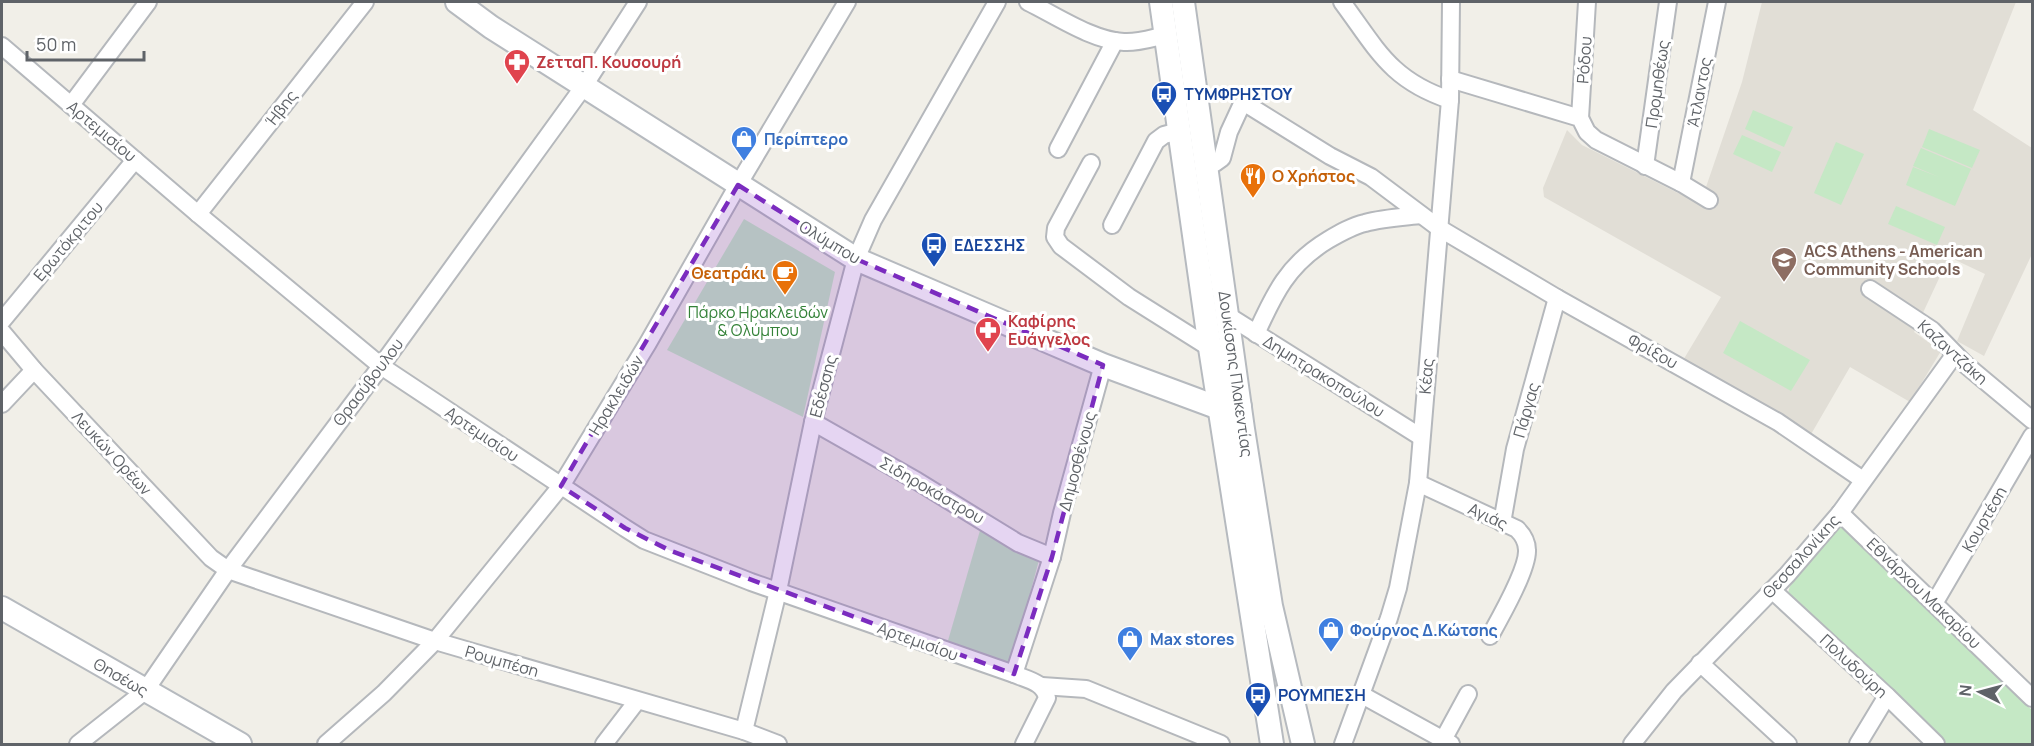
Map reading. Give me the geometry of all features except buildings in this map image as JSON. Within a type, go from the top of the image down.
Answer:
[{"type":"main road","name":"Ολύμπου","points":[[457,2],[491,27],[856,259],[1103,365],[1229,408]]},
{"type":"main road","name":"Δουκίσσης Πλακεντίας","points":[[1161,2],[1210,348],[1229,408],[1303,744]]},
{"type":"main road","name":"Δουκίσσης Πλακεντίας","points":[[1183,2],[1227,315],[1229,408],[1272,744]]},
{"type":"main road","name":"Θησέως","points":[[2,608],[240,744]]},
{"type":"street","points":[[70,105],[148,2]]},
{"type":"street","name":"Ήβης","points":[[198,214],[365,2]]},
{"type":"street","name":"Θρασύβουλου","points":[[78,744],[145,691],[228,570],[381,366],[584,86],[638,2]]},
{"type":"street","name":"Ηρακλειδών","points":[[326,744],[384,693],[435,641],[561,486],[648,343],[738,185],[847,2]]},
{"type":"street","name":"Εδέσσης","points":[[744,731],[778,591],[813,422],[856,259],[873,220],[997,2]]},
{"type":"street","points":[[1028,2],[1092,34],[1115,41],[1140,41],[1166,35]]},
{"type":"street","points":[[1342,2],[1388,64],[1416,86],[1450,100]]},
{"type":"street","name":"Κέας","points":[[1342,743],[1362,695],[1398,588],[1418,483],[1450,100],[1451,2]]},
{"type":"street","name":"Ρόδου","points":[[1580,118],[1587,2]]},
{"type":"street","name":"Προμηθέως","points":[[1645,166],[1668,2]]},
{"type":"street","name":"Άτλαντος","points":[[1681,183],[1717,2]]},
{"type":"street","points":[[1058,148],[1115,41]]},
{"type":"street","name":"Αρτεμισίου","points":[[2,46],[198,214],[381,366],[645,540],[778,591],[1014,674],[1044,688],[1086,689],[1221,744]]},
{"type":"street","points":[[1450,79],[1580,118],[1587,132],[1596,140],[1681,183],[1709,200]]},
{"type":"street","name":"Φρίξου","points":[[1205,159],[1206,164],[1212,164],[1222,158],[1229,132],[1241,106],[1246,104],[1330,156],[1371,177],[1439,228],[1557,298],[1778,422],[1863,480]]},
{"type":"street","points":[[1112,225],[1156,141],[1164,135],[1179,131]]},
{"type":"street","name":"Ερωτόκριτου","points":[[2,321],[135,160]]},
{"type":"street","points":[[1091,163],[1056,228],[1057,242],[1129,297],[1210,348]]},
{"type":"street","points":[[1256,334],[1281,283],[1312,250],[1344,230],[1365,223],[1421,215]]},
{"type":"street","name":"Καζαντζάκη","points":[[1870,289],[1932,330],[1955,354],[2032,420]]},
{"type":"street","name":"Πάργας","points":[[1502,523],[1515,448],[1557,298]]},
{"type":"street","name":"Δημητρακοπούλου","points":[[1227,315],[1421,437]]},
{"type":"street","name":"Λευκών Ορέων","points":[[2,332],[34,370],[211,558],[228,570]]},
{"type":"street","name":"Θεσσαλονίκης","points":[[1632,744],[1674,691],[1772,590],[1840,513],[1955,354]]},
{"type":"street","name":"Δημοσθένους","points":[[1014,674],[1052,557],[1103,365]]},
{"type":"street","points":[[2,404],[34,370]]},
{"type":"street","name":"Σιδηροκάστρου","points":[[813,422],[926,486],[1018,543],[1052,557]]},
{"type":"street","name":"Κουρτέση","points":[[1935,602],[2032,436]]},
{"type":"street","name":"Αγιάς","points":[[1418,483],[1517,530],[1522,535],[1527,552],[1508,603],[1490,636]]},
{"type":"street","name":"Εθνάρχου Μακαρίου","points":[[1840,513],[1935,602],[2032,698]]},
{"type":"street","name":"Ρουμπέση","points":[[228,570],[435,641],[744,731],[778,744]]},
{"type":"street","name":"Πολυδούρη","points":[[1772,590],[1936,744]]},
{"type":"street","points":[[1700,663],[1788,744]]},
{"type":"street","points":[[1024,744],[1045,705],[1047,698],[1044,688]]},
{"type":"street","points":[[1362,695],[1447,742],[1468,694]]},
{"type":"street","points":[[1858,744],[1887,696]]},
{"type":"street","points":[[604,744],[638,701]]},
{"type":"highlighted area","points":[[738,185],[856,259],[1103,365],[1052,557],[1014,674],[671,551],[625,528],[561,486]]},
{"type":"shaded area","points":[[1762,2],[2016,2],[1973,110],[2032,148],[2032,254],[1984,356],[1957,341],[1985,274],[1949,257],[1914,332],[1941,351],[1910,402],[1850,367],[1810,436],[1682,362],[1721,297],[1544,197],[1543,188],[1567,130],[1582,145],[1680,194],[1687,180],[1705,190],[1742,82]]},
{"type":"green space","points":[[1753,110],[1793,127],[1784,147],[1745,129]]},
{"type":"green space","points":[[1929,129],[1980,150],[1972,168],[1922,147]]},
{"type":"green space","points":[[1742,135],[1781,152],[1772,172],[1733,154]]},
{"type":"green space","points":[[1836,142],[1864,154],[1841,205],[1814,193]]},
{"type":"green space","points":[[1921,148],[1971,169],[1955,206],[1906,185],[1913,167],[1939,177],[1913,166]]},
{"type":"green space","points":[[1896,206],[1945,227],[1937,245],[1888,224]]},
{"type":"green space","name":"Πάρκο Ηρακλειδών & Ολύμπου","points":[[744,219],[835,272],[803,417],[667,350]]},
{"type":"green space","points":[[1740,321],[1810,360],[1791,391],[1723,353]]},
{"type":"green space","points":[[981,527],[1039,560],[1011,665],[947,644]]},
{"type":"green space","points":[[1838,528],[1850,534],[2032,710],[2032,744],[1947,744],[1793,601],[1788,593],[1790,586],[1833,530]]},
{"type":"place","name":"ΖετταΠ. Κουσουρή","points":[[517,85]]},
{"type":"place","name":"ΤΥΜΦΡΗΣΤΟΥ","points":[[1164,117]]},
{"type":"place","name":"Περίπτερο","points":[[744,162]]},
{"type":"place","name":"Ο Χρήστος","points":[[1253,199]]},
{"type":"place","name":"ΕΔΕΣΣΗΣ","points":[[934,268]]},
{"type":"place","name":"ACS Athens - American Community Schools","points":[[1784,283]]},
{"type":"place","name":"Θεατράκι","points":[[785,296]]},
{"type":"place","name":"Καφίρης Ευάγγελος","points":[[988,353]]},
{"type":"place","name":"Φούρνος Δ.Κώτσης","points":[[1331,653]]},
{"type":"place","name":"Max stores","points":[[1130,662]]},
{"type":"place","name":"ΡΟΥΜΠΕΣΗ","points":[[1258,718]]}]
